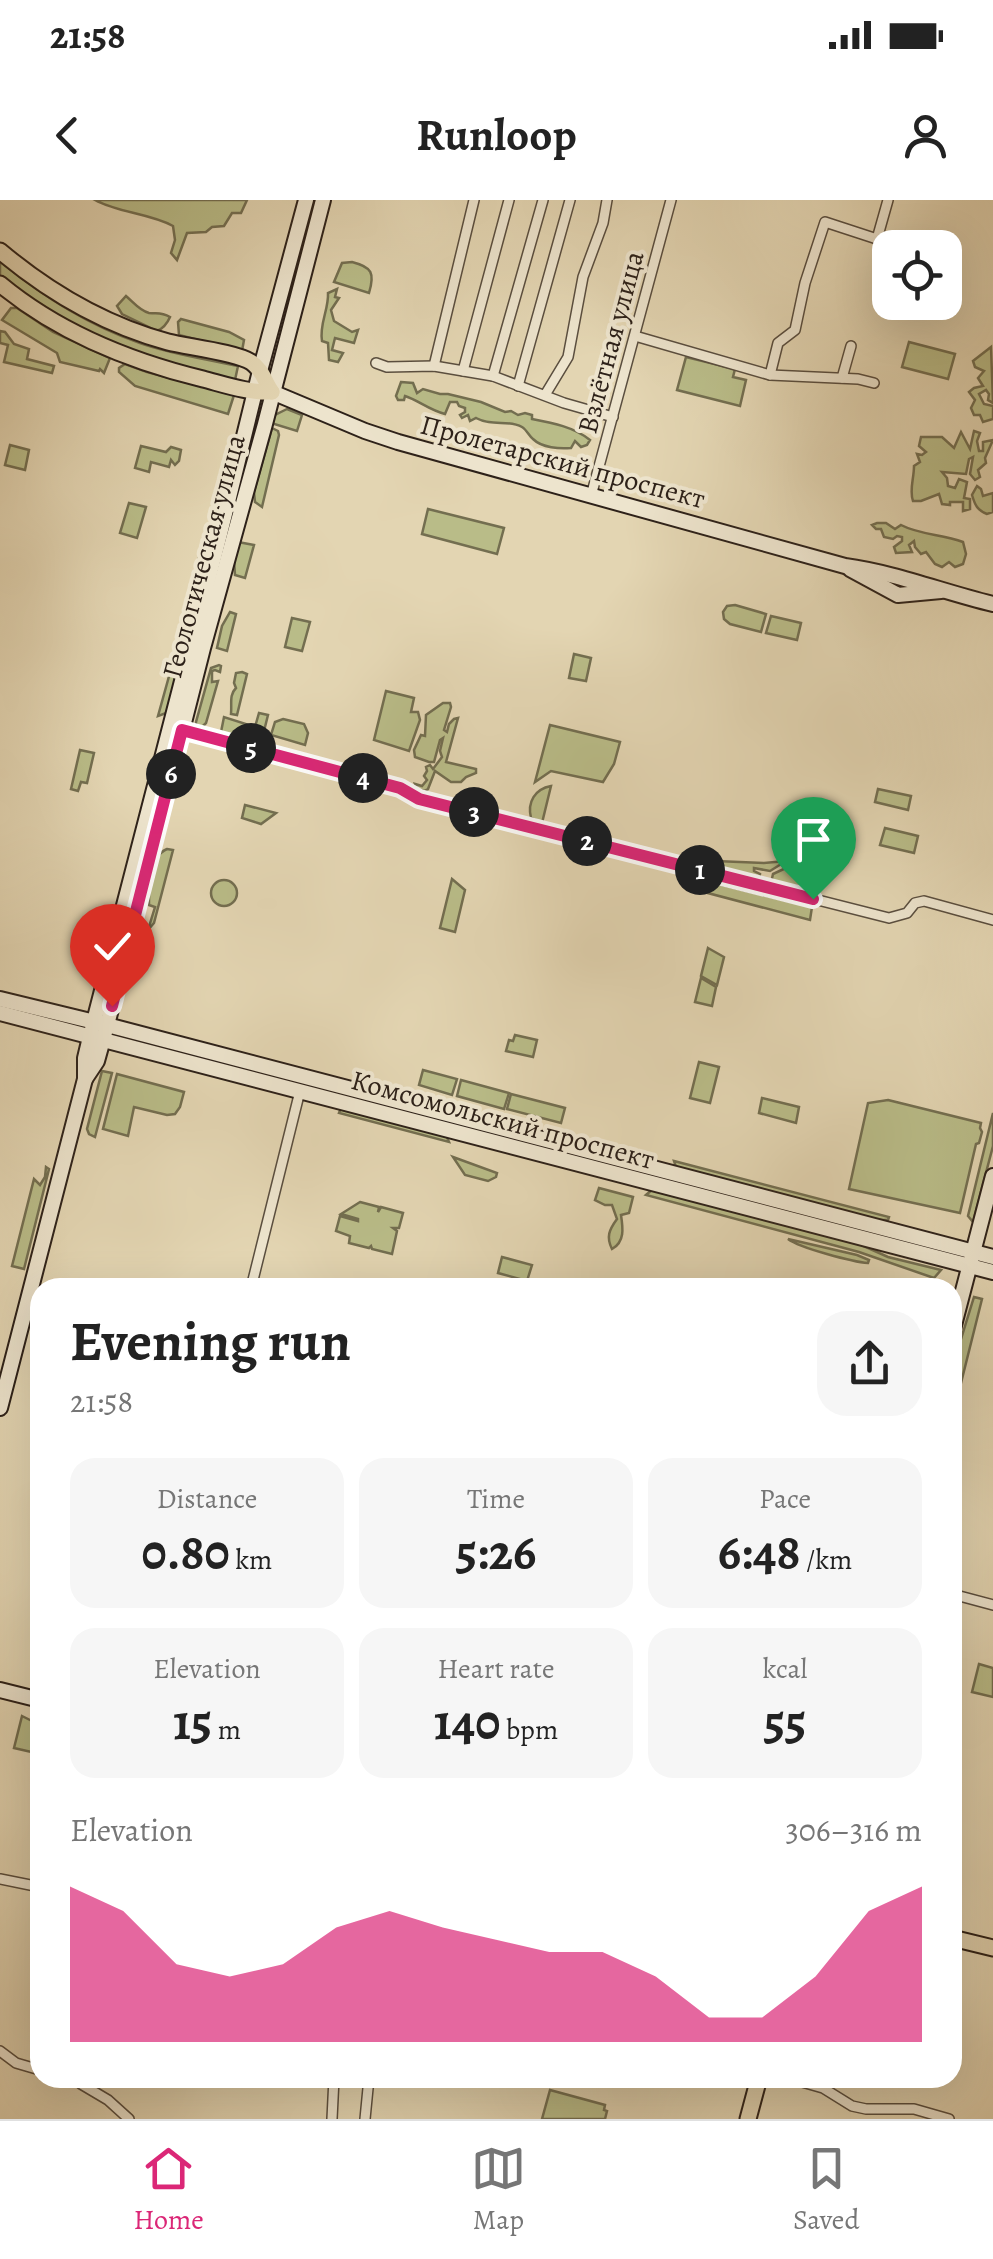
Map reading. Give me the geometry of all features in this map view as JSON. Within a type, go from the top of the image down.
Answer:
[{"type":"main road","name":"Геологическая улица","points":[[101,1023],[260,370],[306,200]]},
{"type":"main road","name":"Геологическая улица","points":[[33,1278],[85,1078],[97,1061],[96,1039],[323,200]]},
{"type":"main road","points":[[0,251],[44,286],[134,332],[252,362],[272,392]]},
{"type":"main road","name":"Пролетарский проспект","points":[[0,284],[59,325],[117,354],[183,374],[272,392],[398,442],[993,604]]},
{"type":"main road","name":"Пролетарский проспект","points":[[845,566],[900,594],[943,591]]},
{"type":"main road","points":[[900,594],[892,583],[896,577],[905,577]]},
{"type":"main road","name":"Комсомольский проспект","points":[[0,998],[971,1259],[993,1272]]},
{"type":"main road","name":"Комсомольский проспект","points":[[0,1014],[971,1259],[993,1257]]},
{"type":"main road","points":[[962,1294],[993,1176]]},
{"type":"main road","name":"Геологическая улица","points":[[0,1408],[30,1292]]},
{"type":"main road","points":[[0,1690],[30,1698]]},
{"type":"main road","points":[[962,1940],[993,1948]]},
{"type":"main road","points":[[748,2119],[756,2088]]},
{"type":"street","points":[[434,366],[474,200]]},
{"type":"street","points":[[463,371],[509,200]]},
{"type":"street","points":[[493,376],[543,200]]},
{"type":"street","points":[[518,386],[570,200]]},
{"type":"street","points":[[544,395],[568,358],[584,278],[607,200]]},
{"type":"street","name":"Взлётная улица","points":[[591,496],[672,200]]},
{"type":"street","points":[[770,375],[778,343],[795,330],[825,222],[878,239],[888,200]]},
{"type":"street","points":[[634,336],[770,375],[874,383]]},
{"type":"street","points":[[842,378],[851,346]]},
{"type":"street","points":[[376,363],[386,367],[434,366],[493,376],[612,417]]},
{"type":"street","points":[[182,730],[400,788],[419,799],[889,918],[907,913],[915,903],[924,901],[993,920]]},
{"type":"street","points":[[253,1278],[300,1091]]},
{"type":"street","points":[[962,1597],[993,1605]]},
{"type":"street","points":[[0,1879],[30,1886]]},
{"type":"street","points":[[0,2051],[30,2067]]},
{"type":"street","points":[[88,2088],[129,2119]]},
{"type":"street","points":[[332,2119],[334,2088]]},
{"type":"street","points":[[365,2119],[367,2088]]},
{"type":"street","points":[[823,2088],[866,2110],[914,2109],[949,2119]]},
{"type":"green space","points":[[95,200],[247,200],[241,213],[232,213],[224,226],[187,233],[177,260],[171,253],[175,240],[173,226]]},
{"type":"green space","points":[[0,261],[67,308],[121,336],[238,366],[235,380],[150,357],[87,333],[0,277]]},
{"type":"green space","points":[[352,262],[370,272],[369,293],[334,282],[342,263]]},
{"type":"green space","points":[[337,289],[335,297],[339,298],[331,310],[334,321],[352,332],[358,330],[354,343],[335,338],[332,350],[343,353],[338,362],[329,360],[328,343],[322,341],[321,335],[328,293]]},
{"type":"green space","points":[[126,296],[146,312],[170,317],[162,329],[157,331],[122,314],[117,306]]},
{"type":"green space","points":[[11,308],[110,358],[104,373],[60,362],[57,353],[2,320]]},
{"type":"green space","points":[[181,319],[229,332],[244,340],[242,351],[179,335]]},
{"type":"green space","points":[[0,331],[14,344],[29,349],[27,359],[54,366],[52,373],[4,362],[8,345],[0,343]]},
{"type":"green space","points":[[909,342],[955,354],[948,379],[902,367]]},
{"type":"green space","points":[[991,347],[993,403],[986,390],[979,394],[984,404],[993,406],[993,419],[983,422],[980,415],[974,415],[971,408],[975,400],[969,392],[983,386],[978,378],[984,371],[975,367],[973,361]]},
{"type":"green space","points":[[686,357],[735,369],[733,377],[746,380],[740,406],[677,390]]},
{"type":"green space","points":[[125,364],[234,395],[228,414],[135,386],[119,372]]},
{"type":"green space","points":[[401,382],[413,383],[417,393],[423,389],[481,402],[505,412],[532,415],[532,419],[570,429],[590,440],[581,447],[575,441],[571,448],[546,446],[517,425],[476,418],[470,421],[468,415],[462,418],[465,408],[457,402],[450,402],[445,414],[405,396],[398,400]]},
{"type":"green space","points":[[287,409],[302,415],[297,431],[271,423],[275,415]]},
{"type":"green space","points":[[272,428],[279,435],[262,507],[255,502],[254,492]]},
{"type":"green space","points":[[974,431],[980,433],[979,451],[983,451],[983,442],[993,440],[986,463],[978,470],[980,477],[975,480],[970,474],[973,457],[966,474],[942,472],[948,486],[955,488],[959,479],[967,482],[964,498],[970,499],[970,509],[963,511],[963,502],[942,504],[939,494],[913,501],[914,466],[920,462],[917,454],[926,452],[919,446],[921,437],[942,437],[954,448],[961,432],[970,449]]},
{"type":"green space","points":[[10,445],[29,450],[25,470],[5,465]]},
{"type":"green space","points":[[141,446],[166,452],[171,447],[181,450],[179,461],[175,465],[171,460],[169,467],[151,462],[149,472],[135,468]]},
{"type":"green space","points":[[977,486],[983,496],[993,493],[993,512],[987,514],[977,507],[972,495]]},
{"type":"green space","points":[[129,503],[146,507],[137,538],[120,533]]},
{"type":"green space","points":[[428,509],[504,528],[497,554],[422,534]]},
{"type":"green space","points":[[872,525],[895,529],[901,525],[963,542],[963,564],[935,564],[926,552],[921,554],[914,541],[909,545],[912,552],[896,553],[894,547],[902,537],[884,537],[881,529]]},
{"type":"green space","points":[[208,537],[212,538],[194,611],[188,601],[202,545]]},
{"type":"green space","points":[[238,542],[254,545],[245,578],[235,575]]},
{"type":"green space","points":[[727,606],[766,614],[761,632],[724,619]]},
{"type":"green space","points":[[230,612],[236,614],[227,651],[217,648]]},
{"type":"green space","points":[[186,615],[193,620],[169,712],[158,716]]},
{"type":"green space","points":[[771,616],[801,623],[797,640],[766,633]]},
{"type":"green space","points":[[292,618],[310,622],[302,651],[285,647]]},
{"type":"green space","points":[[574,654],[591,658],[586,681],[569,678]]},
{"type":"green space","points":[[219,665],[220,672],[212,671],[212,682],[218,681],[206,723],[201,728],[196,722],[211,668]]},
{"type":"green space","points":[[236,673],[247,674],[237,715],[231,714]]},
{"type":"green space","points":[[386,691],[414,698],[411,712],[418,712],[420,720],[409,751],[374,740]]},
{"type":"green space","points":[[443,703],[450,703],[451,707],[444,730],[447,732],[449,724],[458,718],[446,762],[476,769],[476,773],[461,782],[451,782],[435,771],[424,791],[415,784],[422,786],[427,780],[426,767],[430,765],[433,769],[442,757],[443,738],[434,762],[415,757],[414,750],[421,735],[425,736],[426,715]]},
{"type":"green space","points":[[259,713],[268,715],[260,747],[224,737],[221,732],[224,717],[255,727]]},
{"type":"green space","points":[[283,719],[304,724],[308,733],[305,745],[271,735],[275,722]]},
{"type":"green space","points":[[550,725],[620,742],[614,764],[603,782],[551,771],[535,782]]},
{"type":"green space","points":[[80,750],[94,753],[87,783],[81,782],[78,791],[71,789]]},
{"type":"green space","points":[[551,786],[542,823],[531,818],[531,802],[537,793]]},
{"type":"green space","points":[[878,789],[911,796],[908,810],[875,802]]},
{"type":"green space","points":[[245,805],[276,813],[261,824],[242,818]]},
{"type":"green space","points":[[885,828],[918,836],[914,853],[880,845]]},
{"type":"green space","points":[[167,849],[173,850],[154,923],[148,930],[155,907],[149,905],[151,873],[156,858]]},
{"type":"green space","points":[[796,859],[804,886],[797,889],[771,883],[773,874]]},
{"type":"green space","points":[[786,861],[770,871],[754,868],[760,874],[759,880],[690,863]]},
{"type":"green space","points":[[688,871],[707,873],[710,882],[812,907],[810,920],[704,892],[706,885],[688,880]]},
{"type":"green space","points":[[452,879],[465,890],[455,932],[440,928]]},
{"type":"green space","points":[[224,880],[233,884],[237,893],[233,902],[224,906],[215,902],[211,893],[215,884]]},
{"type":"green space","points":[[708,948],[724,957],[717,985],[701,976]]},
{"type":"green space","points":[[701,978],[716,987],[712,1006],[695,1002]]},
{"type":"green space","points":[[515,1035],[537,1040],[533,1057],[506,1051]]},
{"type":"green space","points":[[699,1062],[719,1067],[710,1103],[690,1098]]},
{"type":"green space","points":[[423,1070],[457,1079],[452,1095],[419,1085]]},
{"type":"green space","points":[[102,1071],[112,1073],[95,1137],[87,1129]]},
{"type":"green space","points":[[117,1074],[184,1092],[180,1107],[175,1114],[167,1115],[134,1107],[128,1136],[103,1129]]},
{"type":"green space","points":[[461,1080],[509,1093],[504,1109],[457,1096]]},
{"type":"green space","points":[[511,1094],[565,1108],[561,1123],[507,1109]]},
{"type":"green space","points":[[762,1098],[799,1107],[796,1123],[759,1113]]},
{"type":"green space","points":[[888,1100],[981,1123],[982,1132],[960,1213],[849,1189],[868,1103]]},
{"type":"green space","points":[[341,1108],[446,1135],[449,1142],[339,1113]]},
{"type":"green space","points":[[993,1113],[993,1146],[973,1222],[968,1216]]},
{"type":"green space","points":[[453,1157],[497,1173],[496,1177],[488,1181],[465,1175]]},
{"type":"green space","points":[[674,1161],[889,1217],[874,1220],[676,1167]]},
{"type":"green space","points":[[46,1167],[49,1169],[24,1269],[12,1266],[34,1179],[40,1185]]},
{"type":"green space","points":[[599,1188],[633,1197],[629,1213],[621,1215],[621,1239],[612,1249],[609,1234],[617,1219],[612,1205],[595,1200]]},
{"type":"green space","points":[[653,1189],[857,1243],[888,1257],[941,1270],[934,1278],[859,1252],[646,1195]]},
{"type":"green space","points":[[360,1202],[379,1207],[378,1212],[381,1207],[403,1213],[399,1228],[393,1228],[397,1231],[392,1254],[349,1243],[350,1236],[336,1231],[340,1216],[358,1221],[341,1214]]},
{"type":"green space","points":[[788,1239],[869,1260],[868,1263],[839,1257]]},
{"type":"green space","points":[[502,1257],[532,1265],[528,1278],[498,1273]]},
{"type":"green space","points":[[974,1297],[982,1299],[962,1379],[962,1336]]},
{"type":"green space","points":[[979,1664],[993,1668],[993,1697],[972,1692]]},
{"type":"green space","points":[[22,1716],[30,1720],[30,1752],[14,1748]]},
{"type":"green space","points":[[550,2090],[605,2105],[605,2119],[542,2119]]},
{"type":"route","points":[[112,1006],[182,730],[400,788],[419,799],[813,899]]}]
